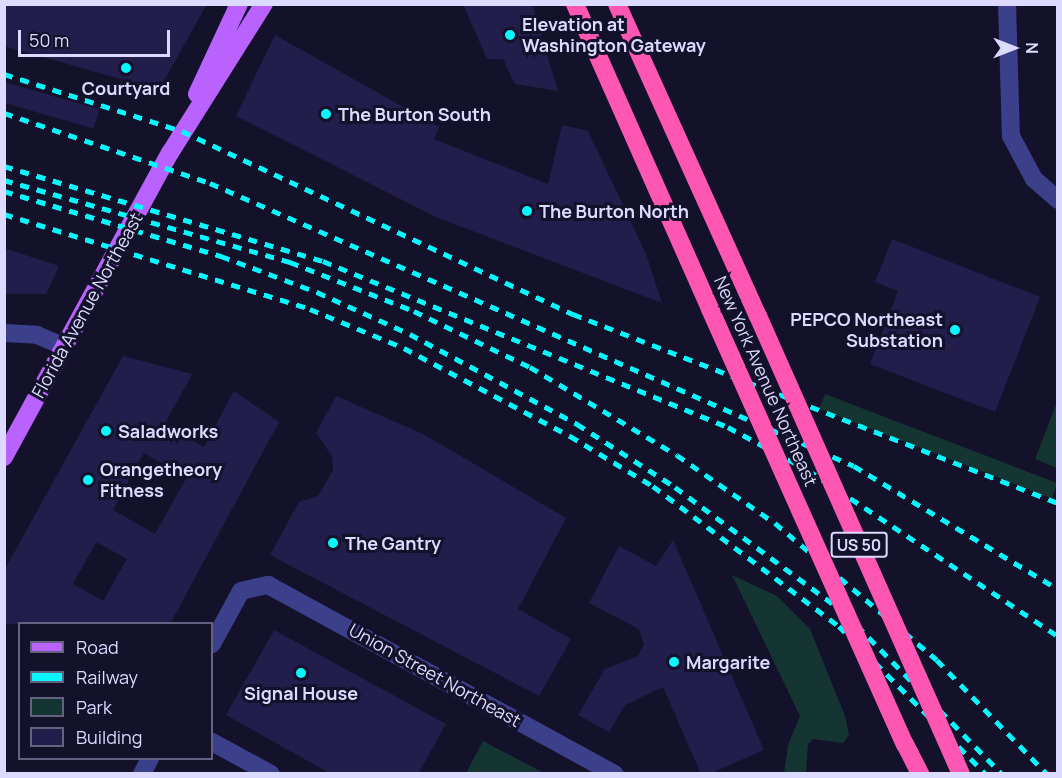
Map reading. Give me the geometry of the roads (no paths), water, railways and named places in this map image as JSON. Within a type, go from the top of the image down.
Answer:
[{"type":"highway","name":"New York Avenue Northeast","points":[[575,4],[904,744],[920,774]]},
{"type":"highway","name":"New York Avenue Northeast","points":[[618,4],[961,774]]},
{"type":"main road","name":"Florida Avenue Northeast","points":[[170,153],[239,4]]},
{"type":"main road","name":"Florida Avenue Northeast","points":[[4,457],[170,153],[264,4]]},
{"type":"street","points":[[1007,4],[1011,136],[1029,173],[1058,200]]},
{"type":"street","points":[[4,333],[37,335],[63,346]]},
{"type":"street","name":"Union Street Northeast","points":[[213,642],[241,591],[253,584],[273,586],[615,774]]},
{"type":"street","points":[[213,743],[271,774]]},
{"type":"street","points":[[142,774],[149,760]]},
{"type":"railway","points":[[4,74],[182,131],[573,314],[1058,503]]},
{"type":"railway","points":[[4,113],[210,183],[854,466],[1058,589]]},
{"type":"railway","points":[[4,166],[323,261],[728,427],[808,470],[1058,636]]},
{"type":"railway","points":[[4,180],[290,262],[414,311],[530,367],[677,455],[775,523],[937,660],[1047,774]]},
{"type":"railway","points":[[4,191],[221,256],[317,292],[410,334],[577,424],[675,487],[845,613],[1002,774]]},
{"type":"railway","points":[[4,214],[310,309],[404,348],[570,436],[653,486],[839,626],[986,774]]},
{"type":"place","name":"Elevation at Washington Gateway","points":[[510,35]]},
{"type":"place","name":"Courtyard","points":[[126,68]]},
{"type":"place","name":"The Burton South","points":[[326,114]]},
{"type":"place","name":"The Burton North","points":[[527,211]]},
{"type":"place","name":"PEPCO Northeast Substation","points":[[955,330]]},
{"type":"place","name":"Saladworks","points":[[106,431]]},
{"type":"place","name":"Orangetheory Fitness","points":[[88,480]]},
{"type":"place","name":"The Gantry","points":[[333,543]]},
{"type":"place","name":"Margarite","points":[[674,662]]},
{"type":"place","name":"Signal House","points":[[301,673]]}]
